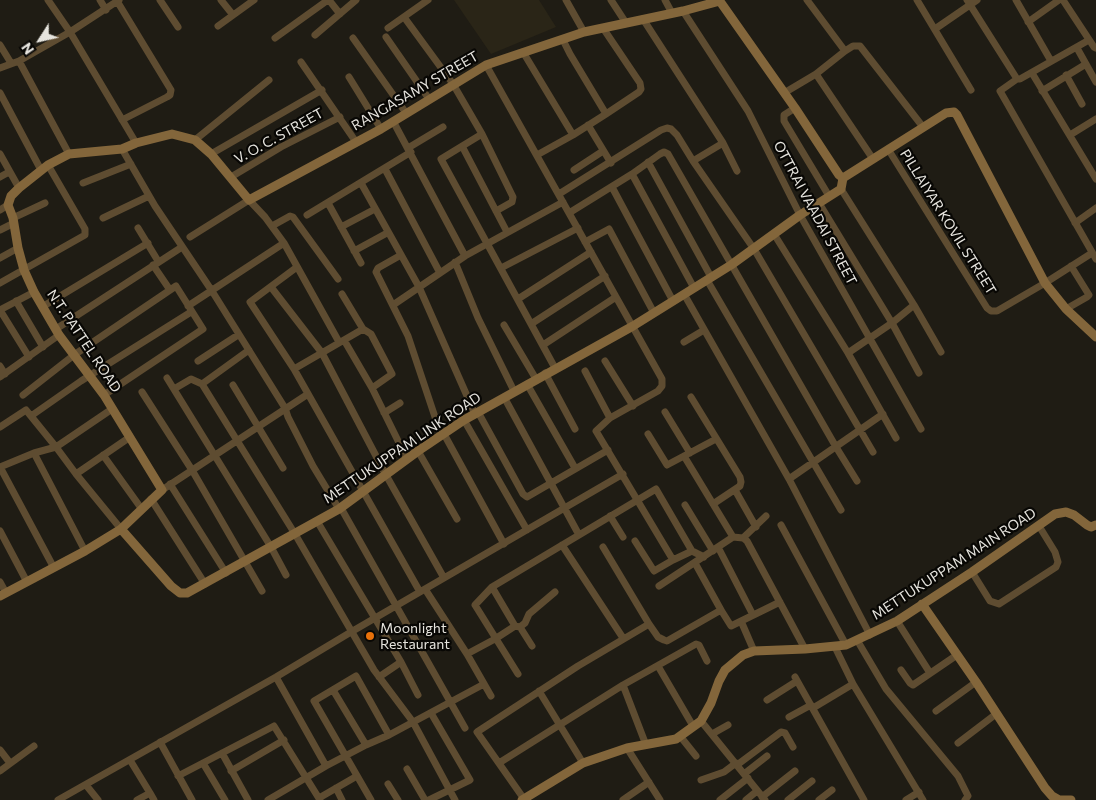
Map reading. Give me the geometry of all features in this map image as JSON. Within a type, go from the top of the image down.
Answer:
[{"type":"street","points":[[48,0],[70,32],[136,143]]},
{"type":"street","points":[[100,0],[106,10]]},
{"type":"street","points":[[160,0],[178,27]]},
{"type":"street","points":[[221,0],[233,15]]},
{"type":"street","points":[[218,26],[254,0]]},
{"type":"street","points":[[275,38],[329,0],[340,14]]},
{"type":"street","points":[[315,35],[356,0]]},
{"type":"street","points":[[388,28],[428,0]]},
{"type":"street","points":[[566,0],[584,32]]},
{"type":"street","points":[[612,0],[626,22]]},
{"type":"street","points":[[665,0],[672,13]]},
{"type":"street","points":[[807,0],[845,51]]},
{"type":"street","points":[[917,0],[971,90]]},
{"type":"street","points":[[935,29],[968,2],[977,0]]},
{"type":"street","points":[[1016,0],[1051,61]]},
{"type":"street","points":[[1028,22],[1059,0]]},
{"type":"street","points":[[1063,0],[1096,48]]},
{"type":"street","points":[[0,68],[15,62],[70,32],[118,1],[171,90],[170,95],[167,97],[122,120]]},
{"type":"street","points":[[719,1],[795,108],[839,175],[844,178]]},
{"type":"street","name":"RANGASAMY STREET","points":[[250,200],[381,129],[486,65],[584,32],[683,12],[719,1]]},
{"type":"street","points":[[968,2],[1017,79]]},
{"type":"street","name":"OTTRAI VAADAI STREET","points":[[683,12],[748,111],[800,215],[921,429]]},
{"type":"street","points":[[404,17],[453,84],[482,134],[514,199],[496,211]]},
{"type":"street","points":[[643,19],[723,143],[736,171]]},
{"type":"street","points":[[536,155],[573,135],[641,89],[640,84],[603,28]]},
{"type":"street","points":[[386,37],[429,99]]},
{"type":"street","points":[[353,38],[406,113]]},
{"type":"street","points":[[563,40],[606,114]]},
{"type":"street","points":[[1045,283],[1071,266],[1094,256],[1000,90],[1089,40]]},
{"type":"street","points":[[0,45],[15,62],[69,154]]},
{"type":"street","points":[[784,94],[816,74],[845,51],[853,46],[860,46],[923,127]]},
{"type":"street","points":[[1077,48],[1096,82]]},
{"type":"street","points":[[522,52],[573,135]]},
{"type":"street","points":[[301,62],[356,142]]},
{"type":"street","points":[[1042,91],[1086,64]]},
{"type":"street","points":[[486,65],[662,379],[663,383],[658,391],[610,418],[596,431],[672,560]]},
{"type":"street","points":[[1032,73],[1095,175]]},
{"type":"street","points":[[816,74],[873,159]]},
{"type":"street","points":[[1066,75],[1082,104]]},
{"type":"street","points":[[349,77],[381,129]]},
{"type":"street","points":[[195,140],[270,80]]},
{"type":"street","points":[[211,154],[322,90]]},
{"type":"street","points":[[0,92],[44,168],[85,229],[85,235],[0,283]]},
{"type":"street","points":[[795,108],[784,115],[784,121],[829,196]]},
{"type":"street","points":[[941,352],[914,305],[841,189],[844,178],[946,113],[954,112],[958,115],[1045,283],[1066,309],[1096,337]]},
{"type":"street","name":"V. O. C. STREET","points":[[231,177],[282,147],[340,117]]},
{"type":"street","points":[[1070,135],[1096,119]]},
{"type":"street","points":[[393,120],[465,256]]},
{"type":"street","points":[[588,125],[611,163]]},
{"type":"street","points":[[307,215],[385,169],[443,127]]},
{"type":"street","points":[[559,194],[667,128],[671,129],[677,135],[754,249],[873,452]]},
{"type":"street","name":"N.T. PATTEL ROAD","points":[[162,490],[104,395],[57,332],[42,307],[24,270],[13,220],[4,208],[10,196],[19,188],[44,168],[69,154],[122,149],[136,143],[172,134],[195,140],[211,154],[250,200]]},
{"type":"street","points":[[482,134],[441,159],[555,368]]},
{"type":"street","points":[[693,161],[723,143]]},
{"type":"street","points":[[462,146],[507,232]]},
{"type":"street","points":[[122,149],[182,247],[286,408],[288,416],[313,466],[340,508],[466,728]]},
{"type":"street","name":"PILLAIYAR KOVIL STREET","points":[[888,149],[986,308],[993,312],[997,311],[1045,283]]},
{"type":"street","points":[[574,170],[604,151]]},
{"type":"street","points":[[569,213],[612,187],[660,154],[664,152],[668,154],[857,481]]},
{"type":"street","points":[[0,154],[19,188]]},
{"type":"street","points":[[648,162],[709,279],[841,510]]},
{"type":"street","points":[[84,183],[131,164]]},
{"type":"street","points":[[385,169],[440,273]]},
{"type":"street","points":[[0,177],[9,172]]},
{"type":"street","points":[[632,174],[694,288]]},
{"type":"street","points":[[361,183],[419,287],[476,413],[523,494],[527,497],[608,450]]},
{"type":"street","points":[[612,187],[673,301]]},
{"type":"street","name":"METTUKUPPAM LINK ROAD","points":[[120,529],[171,586],[180,593],[188,593],[340,508],[464,420],[633,326],[731,265],[800,215],[841,189]]},
{"type":"street","points":[[102,218],[150,196]]},
{"type":"street","points":[[190,237],[250,200],[284,243],[341,341],[372,388],[407,459]]},
{"type":"street","points":[[393,305],[487,242],[563,202]]},
{"type":"street","points":[[0,230],[13,220],[45,203]]},
{"type":"street","points":[[328,203],[361,263]]},
{"type":"street","points":[[819,203],[920,373]]},
{"type":"street","points":[[1075,223],[1096,208]]},
{"type":"street","points":[[341,227],[374,209]]},
{"type":"street","points":[[272,226],[290,216],[293,217],[338,279]]},
{"type":"street","points":[[138,228],[148,243],[170,290]]},
{"type":"street","points":[[500,268],[578,228]]},
{"type":"street","points":[[586,242],[610,229],[654,312]]},
{"type":"street","points":[[354,251],[388,233]]},
{"type":"street","points":[[774,234],[848,354],[896,438]]},
{"type":"street","points":[[42,307],[148,243]]},
{"type":"street","points":[[0,427],[28,413],[90,376],[284,243]]},
{"type":"street","points":[[0,366],[2,375],[42,347],[57,332],[182,247]]},
{"type":"street","points":[[0,258],[18,248]]},
{"type":"street","points":[[518,299],[591,252]]},
{"type":"street","points":[[401,255],[376,271],[408,336],[443,434],[504,544]]},
{"type":"street","points":[[455,262],[478,318],[514,391]]},
{"type":"street","points":[[1066,309],[1089,295],[1071,266]]},
{"type":"street","points":[[297,267],[250,302],[294,369],[363,492],[491,696]]},
{"type":"street","points":[[531,324],[605,276]]},
{"type":"street","points":[[23,395],[74,356],[176,286],[203,330],[104,395]]},
{"type":"street","points":[[271,287],[322,353],[386,475],[444,578]]},
{"type":"street","points":[[28,357],[0,310],[34,292]]},
{"type":"street","points":[[342,294],[363,329],[371,334],[392,374],[372,388]]},
{"type":"street","points":[[684,294],[789,479],[870,635]]},
{"type":"street","points":[[543,345],[616,297]]},
{"type":"street","points":[[16,301],[42,347]]},
{"type":"street","points":[[848,354],[914,305]]},
{"type":"street","points":[[504,325],[575,468]]},
{"type":"street","points":[[294,369],[363,329]]},
{"type":"street","points":[[684,342],[704,330]]},
{"type":"street","points":[[198,362],[238,335]]},
{"type":"street","points":[[202,384],[249,350]]},
{"type":"street","points":[[605,362],[633,406]]},
{"type":"street","points":[[585,371],[610,418]]},
{"type":"street","points":[[546,374],[575,429]]},
{"type":"street","points":[[167,378],[271,547],[286,575]]},
{"type":"street","points":[[174,389],[191,379],[202,384],[295,534],[351,632],[379,677],[412,722],[455,800]]},
{"type":"street","points":[[233,385],[283,468]]},
{"type":"street","points":[[142,392],[192,470],[262,591]]},
{"type":"street","points":[[0,582],[3,594],[85,551],[120,529],[141,508],[170,484],[308,394]]},
{"type":"street","points":[[504,397],[579,535]]},
{"type":"street","points":[[691,397],[740,477],[741,485],[713,504]]},
{"type":"street","points":[[384,412],[400,403]]},
{"type":"street","points":[[54,568],[0,467],[56,446],[112,409]]},
{"type":"street","points":[[665,412],[713,504],[733,537]]},
{"type":"street","points":[[28,413],[120,529]]},
{"type":"street","points":[[789,479],[883,414]]},
{"type":"street","points":[[464,420],[527,530]]},
{"type":"street","points":[[648,434],[667,465],[716,439]]},
{"type":"street","points":[[76,474],[130,437]]},
{"type":"street","points":[[418,451],[457,520]]},
{"type":"street","points":[[34,453],[85,551]]},
{"type":"street","points":[[103,455],[141,508]]},
{"type":"street","points":[[58,800],[276,677],[623,474]]},
{"type":"street","points":[[170,484],[226,573]]},
{"type":"street","points":[[518,674],[475,605],[492,587],[656,489],[692,551],[704,557]]},
{"type":"street","points":[[735,490],[756,527]]},
{"type":"street","points":[[151,500],[205,584]]},
{"type":"street","points":[[685,505],[715,549],[753,615]]},
{"type":"street","name":"METTUKUPPAM MAIN ROAD","points":[[523,799],[583,763],[627,748],[680,736],[697,724],[712,703],[725,670],[738,659],[754,651],[846,645],[897,621],[1055,514],[1066,512],[1074,515],[1087,525],[1096,525]]},
{"type":"street","points":[[610,516],[623,537]]},
{"type":"street","points":[[743,538],[766,516]]},
{"type":"street","points":[[317,521],[401,662],[418,695]]},
{"type":"street","points":[[781,525],[846,645]]},
{"type":"street","points":[[972,572],[990,601],[999,604],[1056,568],[1058,562],[1056,552],[1038,526]]},
{"type":"street","points":[[0,531],[28,582]]},
{"type":"street","points":[[659,586],[733,537],[743,538],[747,541],[805,649]]},
{"type":"street","points":[[635,541],[654,571],[692,551]]},
{"type":"street","points":[[562,546],[623,638]]},
{"type":"street","points":[[603,547],[658,637],[667,641],[722,610]]},
{"type":"street","points":[[695,563],[731,626],[780,602]]},
{"type":"street","points":[[492,587],[532,646]]},
{"type":"street","points":[[466,654],[525,623],[530,613],[555,592]]},
{"type":"street","points":[[922,604],[1052,796],[1059,800],[1071,800]]},
{"type":"street","points":[[741,621],[754,651]]},
{"type":"street","points":[[897,621],[930,673]]},
{"type":"street","points":[[523,799],[477,732],[623,638],[649,624]]},
{"type":"street","points":[[857,640],[886,689],[958,776],[968,796],[965,800]]},
{"type":"street","points":[[499,763],[623,685],[696,644],[699,645],[707,661]]},
{"type":"street","points":[[835,647],[854,684],[923,800]]},
{"type":"street","points":[[901,670],[912,685],[957,655]]},
{"type":"street","points":[[379,677],[401,662]]},
{"type":"street","points":[[658,666],[697,724],[712,734],[762,797]]},
{"type":"street","points":[[371,800],[314,701],[356,676],[389,735]]},
{"type":"street","points":[[276,677],[326,766]]},
{"type":"street","points":[[767,700],[796,679],[864,800]]},
{"type":"street","points":[[936,711],[976,682]]},
{"type":"street","points":[[269,800],[326,766],[389,735],[484,684]]},
{"type":"street","points":[[789,717],[854,684]]},
{"type":"street","points":[[623,685],[646,745]]},
{"type":"street","points":[[333,690],[366,745]]},
{"type":"street","points":[[539,691],[583,763]]},
{"type":"street","points":[[429,800],[472,779],[431,713]]},
{"type":"street","points":[[958,743],[996,714]]},
{"type":"street","points":[[712,734],[728,725]]},
{"type":"street","points":[[178,776],[273,726],[276,726],[320,799],[357,776]]},
{"type":"street","points":[[702,780],[724,772],[781,732],[784,733],[794,747]]},
{"type":"street","points":[[680,736],[696,756]]},
{"type":"street","points":[[231,771],[284,740]]},
{"type":"street","points":[[160,742],[192,800]]},
{"type":"street","points":[[0,770],[34,746]]},
{"type":"street","points":[[627,748],[660,800]]},
{"type":"street","points":[[0,750],[10,763]]},
{"type":"street","points":[[222,753],[248,800]]},
{"type":"street","points":[[720,800],[767,756]]},
{"type":"street","points":[[130,760],[152,797],[137,800]]},
{"type":"street","points":[[203,763],[225,800]]},
{"type":"street","points":[[407,769],[425,800]]},
{"type":"street","points":[[746,800],[762,797],[795,771]]},
{"type":"street","points":[[788,800],[812,780]]},
{"type":"street","points":[[623,800],[649,782]]},
{"type":"street","points":[[388,784],[398,800]]},
{"type":"street","points":[[86,785],[98,800]]},
{"type":"street","points":[[336,788],[342,800]]},
{"type":"street","points":[[819,800],[832,790]]},
{"type":"street","points":[[906,800],[919,792]]},
{"type":"shaded area","points":[[454,0],[539,0],[556,27],[491,54]]},
{"type":"place","name":"Moonlight Restaurant","points":[[370,636]]}]
